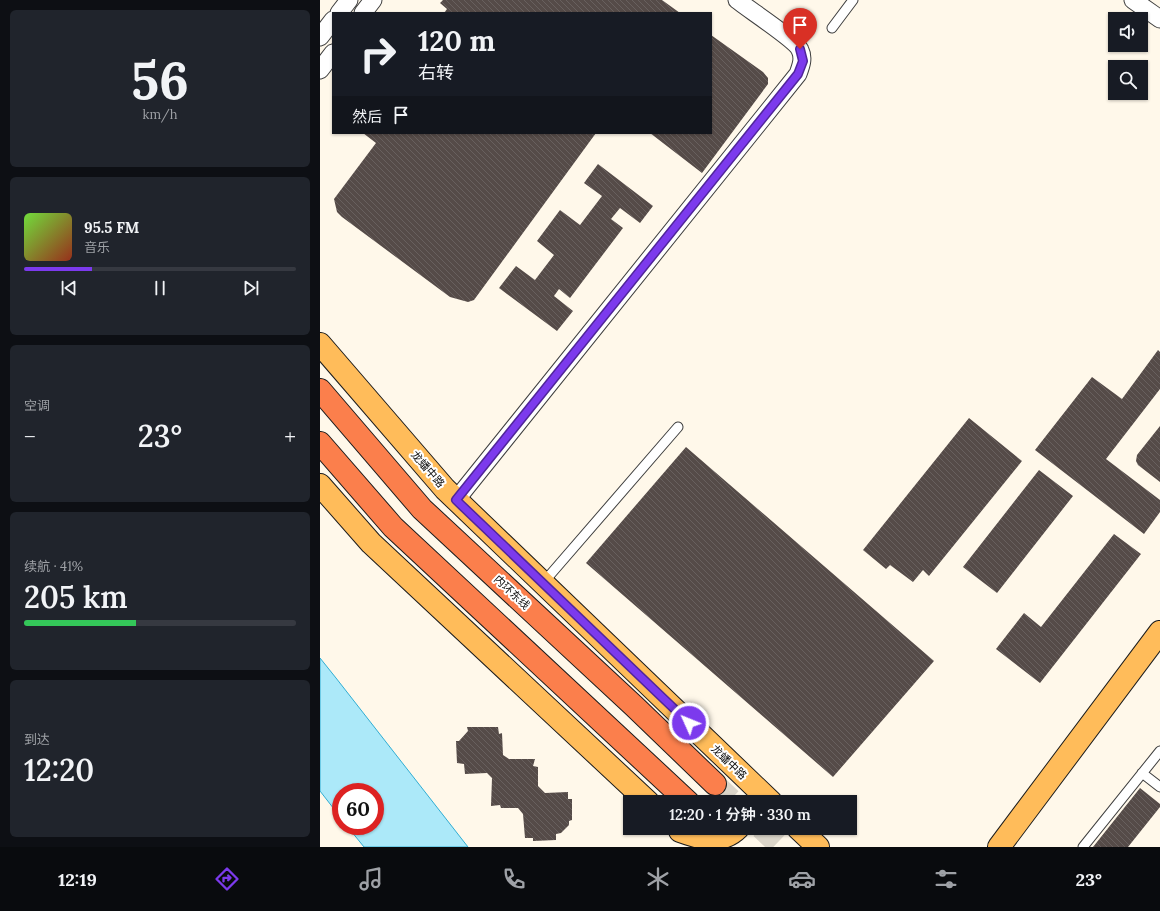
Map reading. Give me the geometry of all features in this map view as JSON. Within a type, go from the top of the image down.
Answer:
[{"type":"highway","name":"内环东线","points":[[320,390],[422,509],[716,784]]},
{"type":"highway","points":[[320,443],[393,528],[680,795]]},
{"type":"main road","name":"龙蟠中路","points":[[320,344],[445,490],[763,795]]},
{"type":"main road","points":[[320,484],[371,543],[641,795]]},
{"type":"main road","points":[[999,847],[1160,632]]},
{"type":"main road","points":[[734,768],[748,795]]},
{"type":"main road","points":[[683,835],[696,847]]},
{"type":"main road","points":[[692,835],[700,838],[715,839],[728,835]]},
{"type":"main road","points":[[805,835],[818,847]]},
{"type":"street","points":[[340,12],[349,0]]},
{"type":"street","points":[[364,12],[373,0]]},
{"type":"street","points":[[456,500],[798,74],[803,61],[800,49],[737,0]]},
{"type":"street","points":[[1134,0],[1160,20]]},
{"type":"street","points":[[320,37],[332,21]]},
{"type":"street","points":[[320,70],[332,54]]},
{"type":"lane","points":[[832,28],[853,0]]},
{"type":"lane","points":[[543,583],[678,427]]},
{"type":"lane","points":[[1083,847],[1160,751]]},
{"type":"lane","points":[[1142,774],[1160,787]]},
{"type":"water","points":[[320,658],[468,847],[364,847],[354,835],[384,835],[384,783],[332,783],[332,806],[320,791]]},
{"type":"building","points":[[443,0],[662,0],[679,12],[445,12],[447,9],[440,3]]},
{"type":"building","points":[[712,36],[763,72],[768,78],[768,84],[702,173],[651,134],[712,134]]},
{"type":"building","points":[[364,134],[595,134],[474,300],[468,302],[450,297],[337,212],[334,199],[376,143]]},
{"type":"building","points":[[598,164],[653,206],[640,223],[620,208],[611,219],[623,228],[570,298],[559,289],[554,296],[573,311],[557,331],[499,288],[516,266],[535,280],[554,255],[537,241],[560,210],[580,225],[602,196],[584,183]]},
{"type":"building","points":[[1158,350],[1160,352],[1160,389],[1106,459],[1160,500],[1160,512],[1144,534],[1035,450],[1092,377],[1122,399]]},
{"type":"building","points":[[969,418],[1022,461],[929,576],[923,570],[913,582],[890,565],[886,569],[863,550]]},
{"type":"building","points":[[1160,426],[1160,482],[1138,465],[1136,461],[1137,455]]},
{"type":"building","points":[[686,447],[934,661],[833,777],[586,563]]},
{"type":"building","points":[[1039,470],[1073,496],[997,593],[963,567]]},
{"type":"building","points":[[1114,534],[1141,554],[1040,683],[996,649],[1024,613],[1041,627]]},
{"type":"building","points":[[467,727],[498,727],[499,734],[502,733],[503,755],[509,759],[535,759],[533,766],[538,767],[538,786],[545,793],[568,792],[568,799],[572,799],[572,820],[569,821],[569,825],[561,833],[556,834],[556,840],[533,841],[533,838],[525,838],[523,814],[518,808],[501,808],[500,805],[491,806],[492,778],[487,773],[465,774],[464,764],[457,763],[456,741],[459,741],[468,731]]},
{"type":"building","points":[[1140,788],[1160,804],[1160,807],[1128,847],[1093,847]]},
{"type":"tunnel","points":[[715,784],[727,795]]},
{"type":"tunnel","points":[[768,835],[781,847]]},
{"type":"route","points":[[689,723],[456,500],[798,74],[803,61],[800,49]]}]
